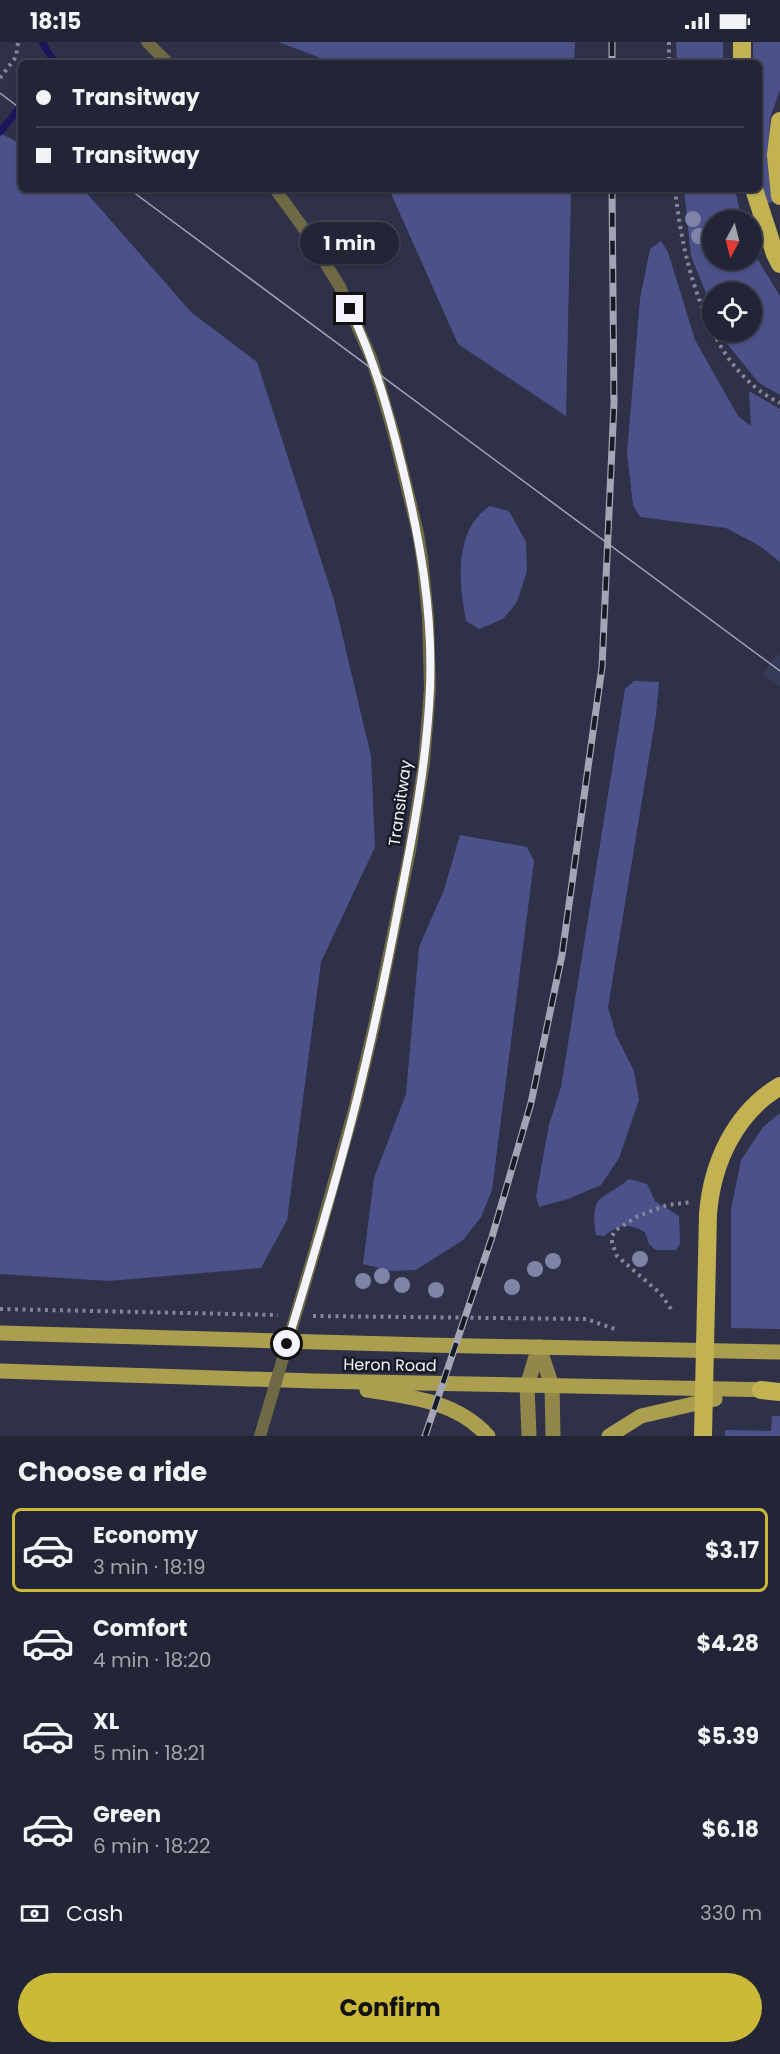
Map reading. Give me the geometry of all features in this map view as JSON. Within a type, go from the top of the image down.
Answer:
[{"type":"highway","points":[[742,42],[742,60]]},
{"type":"highway","points":[[780,121],[776,155],[780,196]]},
{"type":"highway","points":[[755,192],[780,264]]},
{"type":"highway","points":[[703,1436],[710,1191],[726,1146],[752,1108],[780,1086]]},
{"type":"highway","points":[[761,1390],[780,1391]]},
{"type":"main road","name":"Heron Road","points":[[0,1333],[780,1352]]},
{"type":"main road","points":[[529,1436],[527,1386],[538,1347]]},
{"type":"main road","points":[[538,1347],[552,1386],[553,1436]]},
{"type":"main road","name":"Heron Road","points":[[0,1371],[314,1381],[761,1390]]},
{"type":"main road","points":[[314,1381],[421,1399],[447,1407],[465,1416],[488,1436]]},
{"type":"main road","points":[[609,1436],[641,1416],[761,1390]]},
{"type":"lane","points":[[147,42],[165,60]]},
{"type":"lane","name":"Transitway","points":[[260,1436],[352,1117],[374,1026],[410,851],[424,763],[430,688],[428,617],[422,558],[393,430],[372,360],[340,287],[307,233],[277,192]]},
{"type":"path","points":[[0,78],[16,57],[18,42]]},
{"type":"path","points":[[669,42],[669,60]]},
{"type":"path","points":[[675,192],[682,243],[702,308]]},
{"type":"path","points":[[719,342],[742,375],[761,392],[780,403]]},
{"type":"path","points":[[671,1309],[661,1294],[617,1256],[612,1236],[616,1230],[638,1216],[668,1205],[692,1202]]},
{"type":"path","points":[[0,1309],[287,1316]]},
{"type":"path","points":[[308,1316],[586,1319],[617,1329],[638,1349]]},
{"type":"shaded area","points":[[278,42],[575,42],[574,60],[326,60]]},
{"type":"shaded area","points":[[676,42],[723,42],[723,60],[677,60]]},
{"type":"shaded area","points":[[753,42],[780,42],[780,90],[770,118],[769,142],[774,202],[765,204],[761,192],[762,60],[753,60]]},
{"type":"shaded area","points":[[0,133],[18,142],[18,192],[86,192],[191,312],[257,362],[334,600],[371,756],[375,847],[321,962],[287,1220],[261,1268],[109,1281],[0,1274]]},
{"type":"shaded area","points":[[390,192],[571,192],[566,416],[458,344]]},
{"type":"shaded area","points":[[684,192],[736,192],[740,210],[702,210],[702,270],[762,270],[762,266],[780,296],[780,395],[759,383],[727,342],[762,342],[762,282],[702,283],[691,256]]},
{"type":"shaded area","points":[[661,241],[668,252],[695,340],[738,416],[751,426],[749,391],[780,409],[780,562],[760,546],[726,528],[640,517],[633,505],[627,453],[640,299],[650,249]]},
{"type":"shaded area","points":[[490,506],[509,511],[526,542],[527,571],[517,602],[503,619],[479,629],[466,621],[462,591],[462,559],[464,543],[470,529],[478,516]]},
{"type":"shaded area","points":[[777,654],[780,656],[780,687],[762,674]]},
{"type":"shaded area","points":[[634,681],[659,682],[656,715],[608,1007],[616,1035],[634,1071],[639,1100],[619,1158],[601,1185],[568,1199],[539,1207],[536,1196],[549,1125],[561,1087],[625,689]]},
{"type":"shaded area","points":[[460,835],[527,847],[534,861],[492,1190],[481,1217],[463,1240],[416,1270],[391,1271],[363,1264],[374,1178],[406,1094],[419,947],[444,890]]},
{"type":"shaded area","points":[[780,1113],[780,1329],[731,1328],[731,1209],[741,1160],[763,1127]]},
{"type":"shaded area","points":[[629,1179],[647,1184],[655,1201],[679,1216],[680,1244],[676,1250],[656,1250],[649,1244],[645,1232],[629,1226],[614,1229],[604,1236],[596,1235],[596,1204]]},
{"type":"shaded area","points":[[772,1416],[780,1416],[780,1436],[725,1436],[725,1430],[771,1431]]},
{"type":"waterway","points":[[42,42],[53,60]]},
{"type":"waterway","points":[[0,132],[18,110]]},
{"type":"tram line","points":[[0,93],[18,107]]},
{"type":"tram line","points":[[133,192],[780,671]]},
{"type":"railway","points":[[612,42],[612,60]]},
{"type":"railway","points":[[425,1436],[492,1237],[531,1103],[562,955],[602,667],[614,403],[612,192]]},
{"type":"route","points":[[287,1344],[355,1106],[383,988],[418,802],[424,763],[430,688],[428,617],[418,533],[393,430],[372,360],[350,309]]}]
